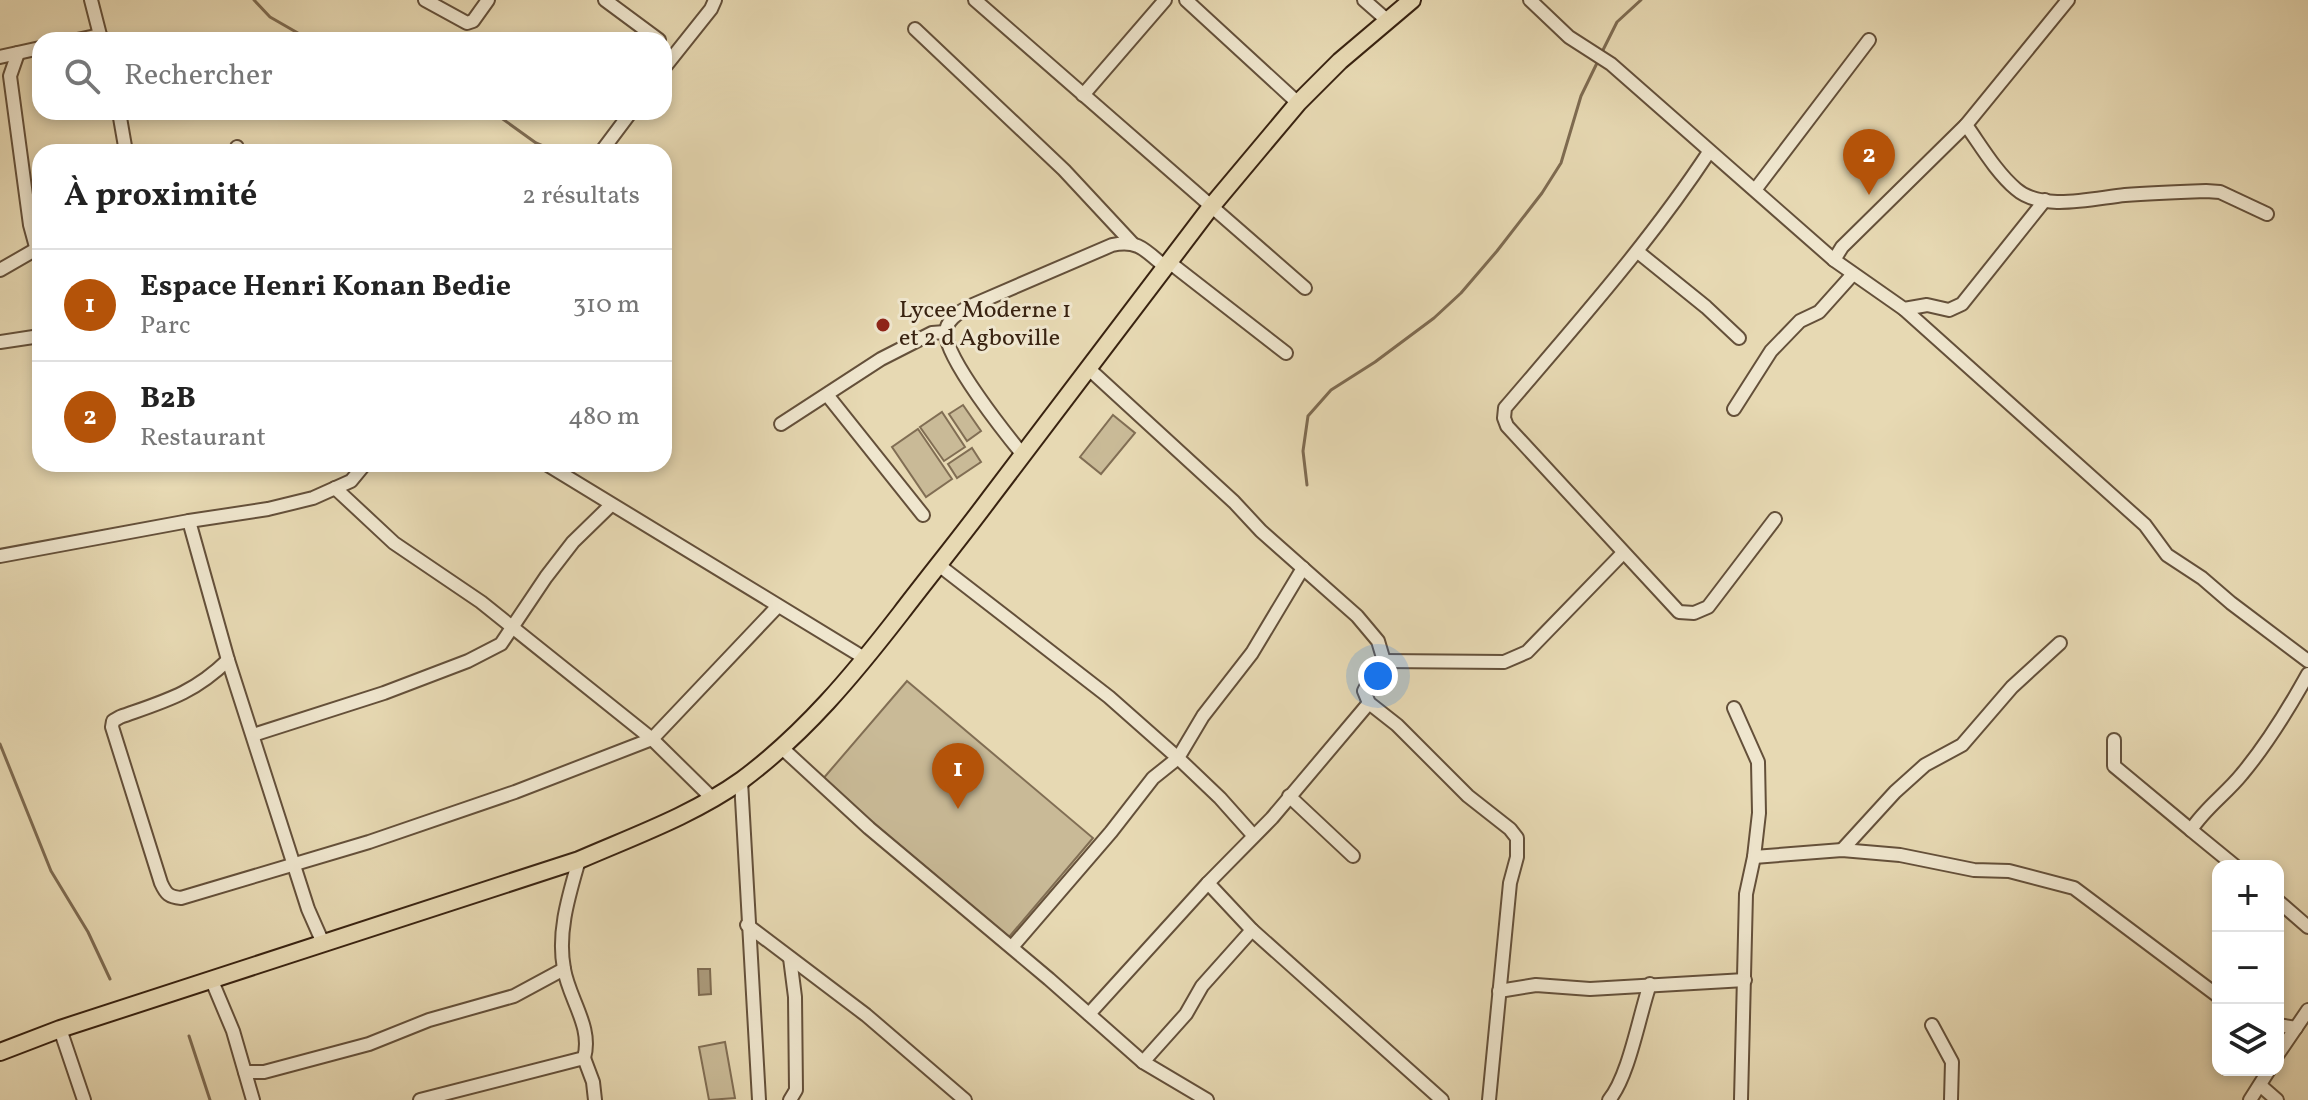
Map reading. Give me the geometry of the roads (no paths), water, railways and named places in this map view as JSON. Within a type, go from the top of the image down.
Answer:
[{"type":"main road","points":[[0,1052],[60,1029],[579,860],[656,827],[713,799],[741,781],[782,748],[825,706],[866,659],[940,566],[1210,208],[1298,103],[1340,61],[1412,0]]},
{"type":"street","points":[[91,0],[99,32]]},
{"type":"street","points":[[425,0],[467,23],[473,21],[488,0]]},
{"type":"street","points":[[605,0],[648,32]]},
{"type":"street","points":[[672,56],[715,0]]},
{"type":"street","points":[[1083,95],[1165,0]]},
{"type":"street","points":[[1186,0],[1298,103]]},
{"type":"street","points":[[1364,0],[1388,21]]},
{"type":"street","points":[[1530,0],[1569,37],[1611,64],[1834,260],[1904,309],[2145,525],[2167,555],[2202,578],[2308,661]]},
{"type":"street","points":[[1834,260],[1842,247],[1966,125],[2068,0]]},
{"type":"street","points":[[977,1],[1305,288]]},
{"type":"street","points":[[915,29],[1064,170],[1132,243],[1167,265],[1286,353]]},
{"type":"street","points":[[1755,190],[1869,40]]},
{"type":"street","points":[[0,57],[32,50]]},
{"type":"street","points":[[18,53],[10,76],[32,230]]},
{"type":"street","points":[[120,120],[125,144]]},
{"type":"street","points":[[607,144],[625,120]]},
{"type":"street","points":[[1966,125],[2018,191],[2045,200],[2088,202],[2123,195],[2206,191],[2220,192],[2267,214]]},
{"type":"street","points":[[1709,152],[1638,252],[1505,408],[1504,418],[1507,426],[1679,612],[1694,613],[1708,607],[1775,519]]},
{"type":"street","points":[[1904,309],[1927,305],[1949,310],[1962,304],[2045,200]]},
{"type":"street","points":[[1023,455],[981,401],[948,344],[945,332],[956,313],[968,307],[1083,256],[1112,245],[1132,243]]},
{"type":"street","points":[[0,270],[32,252]]},
{"type":"street","points":[[1638,252],[1739,338]]},
{"type":"street","points":[[1734,409],[1771,351],[1800,321],[1819,312],[1853,274]]},
{"type":"street","points":[[781,424],[881,359],[932,333],[945,332]]},
{"type":"street","points":[[0,342],[32,337]]},
{"type":"street","points":[[1089,369],[1372,633],[1384,661]]},
{"type":"street","points":[[828,396],[923,515]]},
{"type":"street","points":[[0,556],[268,509],[313,498],[351,481],[358,472]]},
{"type":"street","points":[[559,472],[866,659]]},
{"type":"street","points":[[335,488],[394,543],[481,602],[652,739],[713,799]]},
{"type":"street","points":[[253,735],[384,693],[468,661],[501,644],[573,542],[611,505]]},
{"type":"street","points":[[189,521],[228,660],[293,863],[323,943]]},
{"type":"street","points":[[1489,1100],[1517,838],[1468,796],[1397,725],[1369,703],[1364,691],[1374,671],[1384,661],[1504,662],[1517,658],[1527,652],[1623,553]]},
{"type":"street","points":[[940,566],[1109,697],[1220,798],[1253,835]]},
{"type":"street","points":[[1012,947],[1153,778],[1178,758],[1203,716],[1252,653],[1303,568]]},
{"type":"street","points":[[228,660],[202,684],[183,695],[113,721],[112,727],[165,893],[172,897],[181,898],[369,842],[515,792],[652,739],[778,606]]},
{"type":"street","points":[[1842,850],[1895,792],[1925,765],[1962,745],[2012,687],[2060,643]]},
{"type":"street","points":[[2191,830],[2239,778],[2275,732],[2308,674]]},
{"type":"street","points":[[1089,1014],[1208,883],[1272,818],[1369,703]]},
{"type":"street","points":[[1734,708],[1758,762],[1759,813],[1746,894],[1741,1100]]},
{"type":"street","points":[[2114,740],[2114,766],[2228,860]]},
{"type":"street","points":[[782,748],[869,828],[1143,1062],[1207,1100]]},
{"type":"street","points":[[741,781],[759,1100]]},
{"type":"street","points":[[1289,796],[1353,856]]},
{"type":"street","points":[[1754,857],[1842,850],[1900,855],[1974,870],[2009,871],[2074,888],[2212,992]]},
{"type":"street","points":[[579,860],[563,924],[564,969],[586,1037],[584,1058],[593,1082],[595,1100]]},
{"type":"street","points":[[1208,883],[1252,930],[1442,1100]]},
{"type":"street","points":[[2284,906],[2308,927]]},
{"type":"street","points":[[747,925],[866,1015],[965,1100]]},
{"type":"street","points":[[1143,1062],[1186,1014],[1202,986],[1252,930]]},
{"type":"street","points":[[790,958],[795,997],[796,1090],[790,1100]]},
{"type":"street","points":[[245,1072],[264,1072],[369,1044],[429,1020],[514,996],[564,969]]},
{"type":"street","points":[[1499,991],[1536,985],[1590,989],[1745,980]]},
{"type":"street","points":[[212,981],[233,1031],[253,1100]]},
{"type":"street","points":[[1609,1100],[1628,1056],[1650,984]]},
{"type":"street","points":[[2284,1045],[2308,1010]]},
{"type":"street","points":[[1932,1025],[1952,1062],[1951,1100]]},
{"type":"street","points":[[2284,1026],[2296,1028]]},
{"type":"street","points":[[60,1029],[84,1100]]},
{"type":"street","points":[[420,1100],[584,1058]]},
{"type":"street","points":[[2250,1100],[2266,1076]]},
{"type":"street","points":[[2261,1086],[2277,1100]]},
{"type":"waterway","points":[[254,0],[270,17],[296,32]]},
{"type":"waterway","points":[[1601,54],[1617,22],[1641,0]]},
{"type":"waterway","points":[[1307,485],[1303,451],[1308,416],[1331,390],[1434,318],[1461,293],[1497,251],[1561,163],[1581,96],[1598,61]]},
{"type":"waterway","points":[[504,120],[538,144]]},
{"type":"waterway","points":[[0,744],[51,871],[88,932],[110,979]]},
{"type":"waterway","points":[[189,1036],[210,1100]]},
{"type":"place","name":"B2B","points":[[1869,195]]},
{"type":"place","name":"Lycee Moderne 1 et 2 d Agboville","points":[[883,325]]},
{"type":"place","name":"Espace Henri Konan Bedie","points":[[958,809]]}]
